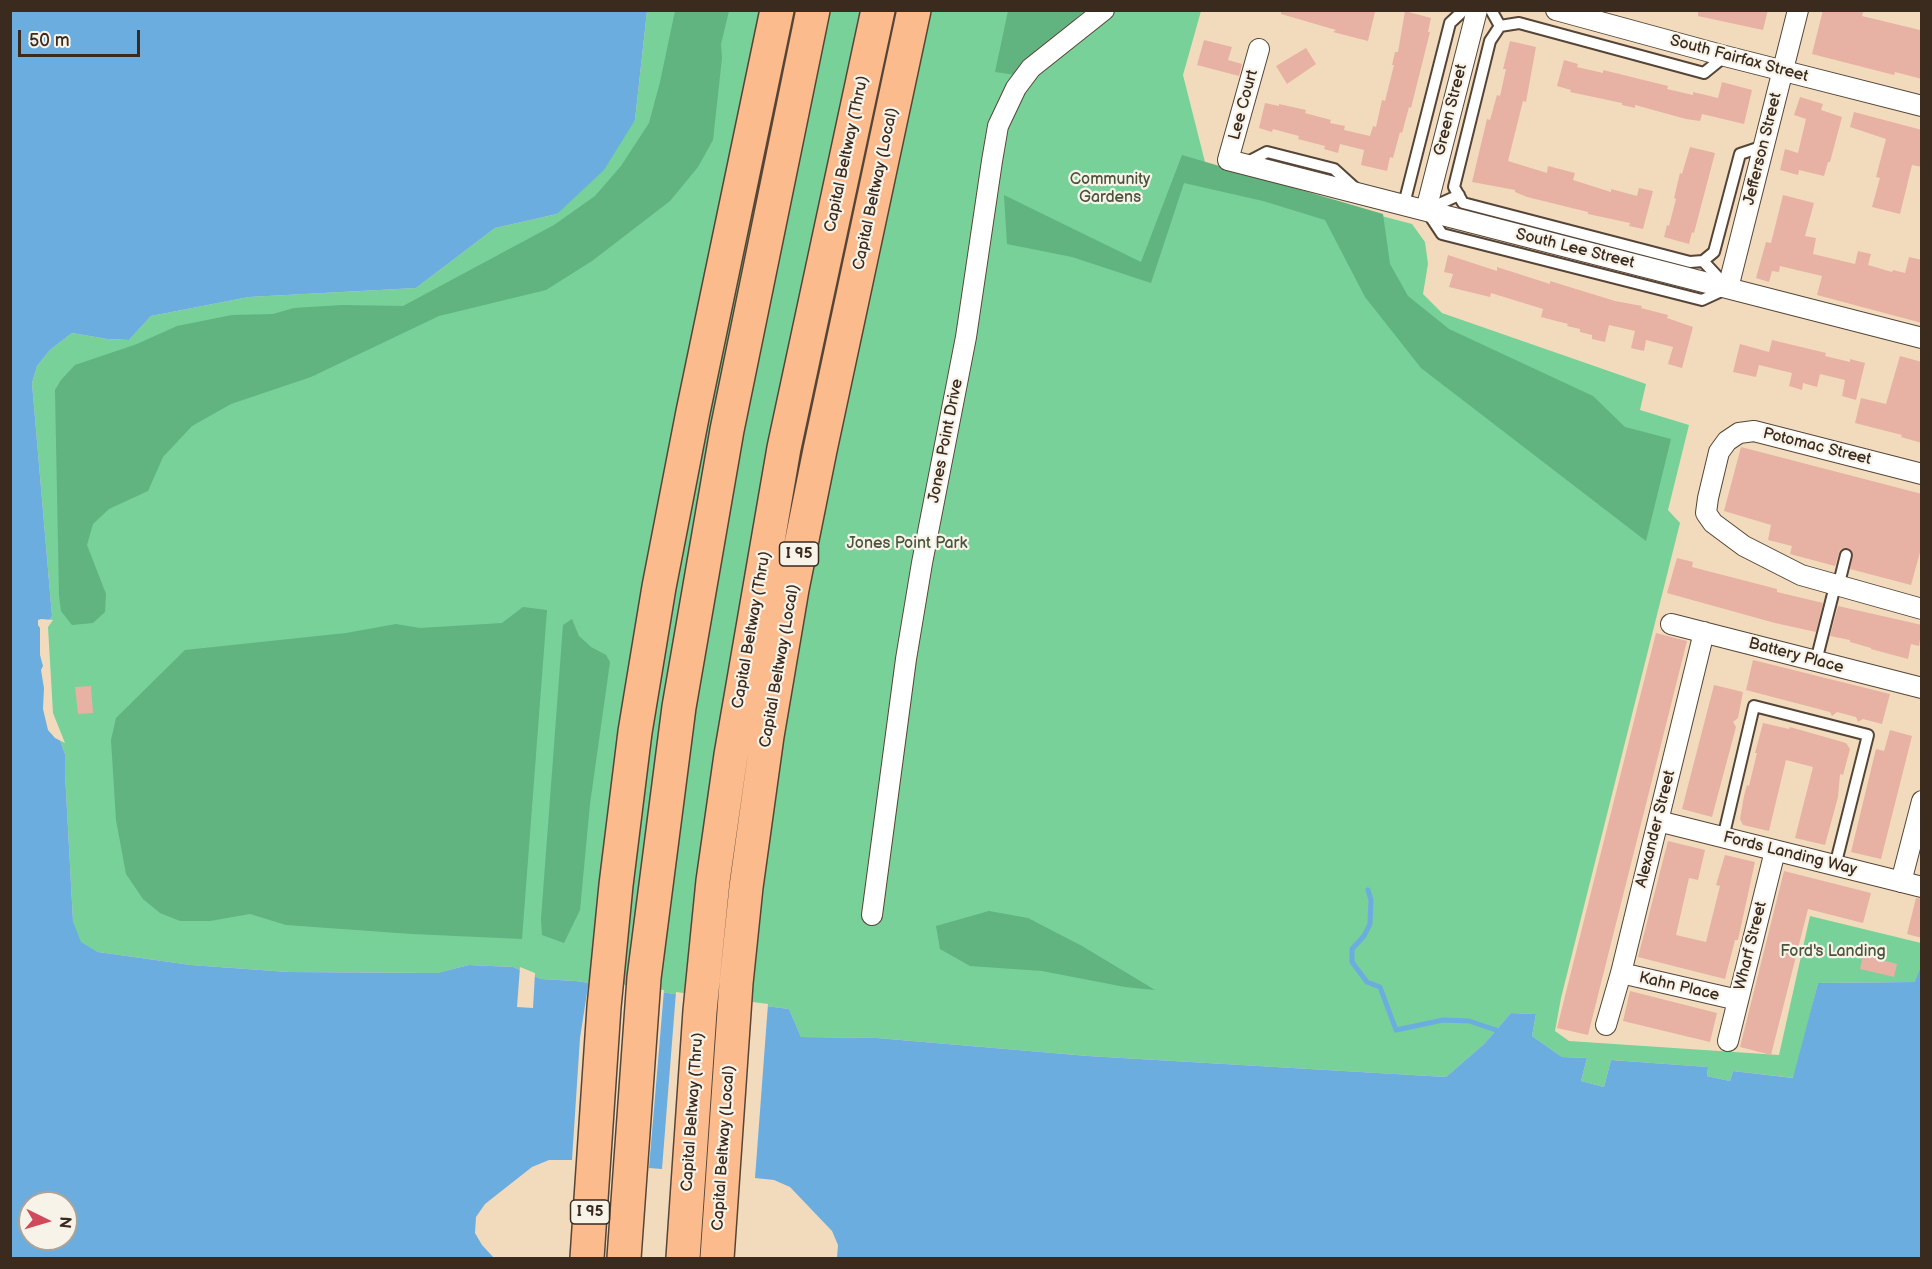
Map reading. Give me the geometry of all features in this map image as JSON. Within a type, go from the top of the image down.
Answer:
[{"type":"highway","name":"I 95","points":[[587,1258],[604,1007],[635,732],[659,587],[693,412],[777,10]]},
{"type":"highway","name":"I 95","points":[[624,1258],[644,978],[679,707],[727,430],[813,10]]},
{"type":"highway","name":"Capital Beltway (Thru)","points":[[683,1258],[700,1011],[731,755],[784,448],[878,10]]},
{"type":"highway","name":"Capital Beltway (Local)","points":[[717,1258],[736,983],[746,887],[767,736],[792,589],[914,10]]},
{"type":"street","name":"Jones Point Drive","points":[[872,915],[908,648],[966,337],[998,126],[1016,88],[1031,68],[1104,10]]},
{"type":"street","name":"Green Street","points":[[1426,210],[1477,10]]},
{"type":"street","name":"South Fairfax Street","points":[[1556,10],[1725,56],[1922,105]]},
{"type":"street","name":"Jefferson Street","points":[[1728,288],[1798,10]]},
{"type":"street","name":"Lee Court","points":[[1236,162],[1258,50]]},
{"type":"street","name":"South Lee Street","points":[[1236,162],[1922,338]]},
{"type":"street","name":"Potomac Street","points":[[1837,586],[1801,575],[1744,546],[1713,524],[1706,513],[1708,498],[1719,452],[1727,441],[1739,433],[1755,431],[1922,474]]},
{"type":"street","points":[[1837,586],[1922,609]]},
{"type":"street","name":"Battery Place","points":[[1671,624],[1922,688]]},
{"type":"street","name":"Alexander Street","points":[[1606,1025],[1621,974],[1704,632]]},
{"type":"street","points":[[1901,882],[1922,801]]},
{"type":"street","name":"Fords Landing Way","points":[[1658,821],[1922,887]]},
{"type":"street","name":"Wharf Street","points":[[1728,1041],[1775,851]]},
{"type":"street","name":"Kahn Place","points":[[1621,974],[1738,1000]]},
{"type":"lane","points":[[1404,204],[1450,23],[1464,10]]},
{"type":"lane","points":[[1491,10],[1500,26]]},
{"type":"lane","points":[[1725,56],[1704,73],[1519,23],[1500,26],[1490,41],[1454,187],[1463,203],[1690,262],[1703,261],[1714,252],[1740,154],[1764,146]]},
{"type":"lane","points":[[1426,210],[1459,195]]},
{"type":"lane","points":[[1703,261],[1728,288]]},
{"type":"lane","points":[[1816,661],[1846,555]]},
{"type":"lane","points":[[1723,838],[1754,706],[1868,735],[1835,866]]},
{"type":"green space","name":"Jones Point Park","points":[[647,11],[1201,11],[1183,75],[1207,170],[1412,224],[1425,242],[1428,264],[1423,294],[1442,313],[1646,384],[1640,410],[1689,425],[1668,510],[1680,523],[1561,998],[1555,1031],[1569,1041],[1779,1055],[1810,916],[1921,943],[1921,966],[1916,982],[1818,983],[1794,1078],[1733,1071],[1730,1081],[1707,1076],[1708,1067],[1611,1060],[1604,1087],[1581,1081],[1587,1058],[1562,1057],[1532,1036],[1536,1014],[1511,1013],[1484,1044],[1446,1077],[1088,1056],[877,1038],[801,1037],[789,1009],[575,981],[541,979],[513,967],[469,965],[437,973],[288,972],[191,965],[98,952],[80,942],[73,921],[65,754],[50,714],[45,626],[52,616],[32,383],[37,366],[50,350],[72,333],[129,340],[151,316],[249,297],[416,288],[495,228],[557,214],[635,120]]},
{"type":"green space","points":[[675,11],[729,11],[721,44],[722,58],[713,140],[698,167],[670,201],[592,261],[546,290],[439,316],[311,377],[231,404],[192,426],[163,457],[148,491],[109,509],[93,524],[87,545],[106,594],[105,612],[93,623],[72,625],[61,611],[59,595],[55,390],[75,365],[137,344],[177,326],[232,315],[273,314],[294,308],[342,305],[403,306],[554,225],[595,196],[621,166],[649,123]]},
{"type":"green space","points":[[1008,11],[1084,11],[1015,75],[995,72]]},
{"type":"green space","points":[[1182,155],[1383,214],[1390,264],[1408,296],[1449,329],[1593,396],[1625,427],[1671,439],[1646,541],[1421,368],[1365,297],[1325,220],[1263,201],[1184,183],[1151,283],[1072,257],[1007,244],[1004,195],[1141,262]]},
{"type":"green space","points":[[523,607],[547,610],[522,939],[286,925],[250,914],[210,921],[180,921],[160,913],[143,899],[126,874],[116,820],[111,740],[116,718],[185,650],[346,633],[396,624],[420,628],[502,623]]},
{"type":"green space","points":[[572,619],[579,636],[591,647],[606,655],[610,662],[590,804],[580,910],[564,943],[542,935],[541,919],[563,625]]},
{"type":"green space","points":[[989,911],[1028,918],[1082,946],[1155,990],[1125,987],[1042,971],[970,966],[940,949],[936,926]]},
{"type":"water","points":[[10,11],[647,11],[635,120],[604,170],[557,214],[495,228],[416,288],[249,297],[151,316],[129,340],[72,333],[50,350],[37,366],[32,383],[52,616],[45,626],[50,714],[65,754],[73,921],[81,942],[98,952],[191,965],[288,972],[437,973],[469,965],[513,967],[541,979],[575,981],[789,1009],[801,1037],[877,1038],[1088,1056],[1446,1077],[1484,1044],[1511,1013],[1536,1014],[1532,1036],[1562,1057],[1587,1058],[1581,1081],[1604,1087],[1611,1060],[1708,1067],[1707,1076],[1730,1081],[1733,1071],[1793,1078],[1818,983],[1915,982],[1921,966],[1921,1258],[11,1258]]},
{"type":"pier","points":[[38,620],[53,620],[48,627],[53,713],[65,743],[55,738],[48,730],[43,709],[44,688],[41,670],[43,666],[38,625]]},
{"type":"pier","points":[[520,967],[535,973],[533,1008],[517,1007]]},
{"type":"pier","points":[[589,980],[664,990],[649,1168],[662,1169],[676,992],[768,1004],[755,1178],[774,1180],[790,1187],[832,1231],[838,1245],[837,1258],[494,1258],[482,1245],[475,1233],[476,1217],[485,1204],[532,1167],[549,1160],[572,1160],[580,1038]]},
{"type":"building","points":[[1281,10],[1368,10],[1375,12],[1368,41],[1281,14]]},
{"type":"building","points":[[1698,10],[1768,10],[1763,30],[1698,16]]},
{"type":"building","points":[[1823,10],[1864,10],[1862,16],[1920,30],[1922,79],[1895,72],[1894,75],[1812,54]]},
{"type":"building","points":[[1405,11],[1431,18],[1428,32],[1430,32],[1411,108],[1409,107],[1402,133],[1400,132],[1393,158],[1390,157],[1387,171],[1361,165],[1364,150],[1340,144],[1338,153],[1324,149],[1325,146],[1298,139],[1299,136],[1259,128],[1265,103],[1279,106],[1279,104],[1306,110],[1305,113],[1345,126],[1344,130],[1370,136],[1373,126],[1376,127],[1382,100],[1385,101],[1395,52],[1398,52]]},
{"type":"building","points":[[1204,40],[1232,47],[1228,60],[1242,64],[1239,76],[1197,65]]},
{"type":"building","points":[[1510,41],[1536,47],[1526,102],[1523,101],[1508,161],[1547,173],[1548,166],[1575,173],[1573,180],[1611,192],[1611,189],[1637,196],[1639,188],[1653,191],[1643,229],[1629,226],[1630,223],[1527,197],[1515,190],[1472,182],[1487,119],[1490,120],[1497,95],[1500,96],[1506,69],[1503,69]]},
{"type":"building","points":[[1306,48],[1316,64],[1287,84],[1276,66]]},
{"type":"building","points":[[1564,60],[1578,64],[1577,67],[1603,73],[1603,70],[1668,86],[1667,89],[1693,95],[1693,92],[1718,98],[1722,82],[1752,90],[1744,124],[1702,114],[1700,121],[1686,119],[1635,105],[1635,108],[1570,92],[1571,90],[1557,86]]},
{"type":"building","points":[[1800,97],[1823,104],[1821,110],[1842,117],[1824,176],[1799,170],[1798,175],[1780,170],[1785,149],[1798,153],[1806,119],[1794,115]]},
{"type":"building","points":[[1854,112],[1922,130],[1922,167],[1912,165],[1900,214],[1872,207],[1880,178],[1876,177],[1886,139],[1850,127]]},
{"type":"building","points":[[1690,147],[1715,153],[1689,244],[1664,237],[1676,199],[1674,198],[1680,173],[1682,174]]},
{"type":"building","points":[[1783,195],[1814,203],[1805,236],[1816,238],[1813,254],[1855,264],[1858,251],[1871,254],[1868,265],[1905,273],[1909,257],[1922,260],[1922,323],[1817,295],[1822,276],[1780,266],[1779,272],[1772,271],[1769,282],[1756,278],[1766,242],[1771,243]]},
{"type":"building","points":[[1448,255],[1497,271],[1497,267],[1550,284],[1550,281],[1615,301],[1642,306],[1641,308],[1668,315],[1667,318],[1693,327],[1682,368],[1668,364],[1673,347],[1646,340],[1644,351],[1631,348],[1635,331],[1609,325],[1605,342],[1592,339],[1592,335],[1580,332],[1580,329],[1541,317],[1543,309],[1491,293],[1490,297],[1449,287],[1453,274],[1444,272]]},
{"type":"building","points":[[1772,340],[1826,353],[1825,356],[1865,363],[1856,400],[1842,396],[1845,380],[1820,374],[1817,387],[1803,383],[1802,390],[1789,386],[1792,373],[1759,365],[1756,377],[1733,372],[1740,344],[1769,352]]},
{"type":"building","points":[[1900,356],[1922,362],[1922,443],[1901,437],[1902,435],[1855,423],[1861,398],[1886,404]]},
{"type":"building","points":[[1741,447],[1922,494],[1922,545],[1911,585],[1850,569],[1853,554],[1848,548],[1840,550],[1835,566],[1790,554],[1792,546],[1768,540],[1771,525],[1724,511]]},
{"type":"building","points":[[1677,558],[1693,562],[1692,567],[1823,603],[1816,632],[1667,593]]},
{"type":"building","points":[[1838,606],[1922,625],[1919,646],[1911,644],[1908,659],[1871,649],[1850,642],[1850,640],[1830,636]]},
{"type":"building","points":[[1656,633],[1687,641],[1588,1035],[1557,1028]]},
{"type":"building","points":[[1753,660],[1890,694],[1882,724],[1863,719],[1858,722],[1856,717],[1837,712],[1832,716],[1830,712],[1746,690]]},
{"type":"building","points":[[1714,685],[1743,692],[1738,718],[1733,722],[1736,727],[1712,817],[1682,809]]},
{"type":"building","points":[[91,686],[93,713],[78,714],[75,687]]},
{"type":"building","points":[[1763,723],[1789,729],[1790,727],[1846,743],[1850,749],[1843,775],[1840,774],[1838,797],[1825,845],[1795,838],[1813,767],[1786,760],[1769,831],[1743,825],[1740,819],[1744,796],[1747,785],[1749,786]]},
{"type":"building","points":[[1890,730],[1912,736],[1881,859],[1851,852],[1876,749],[1884,751]]},
{"type":"building","points":[[1668,841],[1705,850],[1698,880],[1689,878],[1676,935],[1706,942],[1720,886],[1716,885],[1725,855],[1755,862],[1738,940],[1735,940],[1725,979],[1638,957]]},
{"type":"building","points":[[1784,871],[1871,893],[1863,923],[1808,909],[1771,1055],[1740,1047]]},
{"type":"building","points":[[1916,898],[1922,899],[1922,938],[1907,934]]},
{"type":"building","points":[[1863,955],[1897,964],[1894,977],[1860,969]]},
{"type":"building","points":[[1630,991],[1717,1013],[1710,1042],[1623,1021]]},
{"type":"waterway","points":[[1368,890],[1371,900],[1370,924],[1364,936],[1352,949],[1352,962],[1367,982],[1380,987],[1396,1030],[1443,1020],[1469,1021],[1496,1030]]},
{"type":"park label","name":"Community Gardens","points":[[1110,189]]},
{"type":"park label","name":"Ford's Landing","points":[[1833,952]]}]
